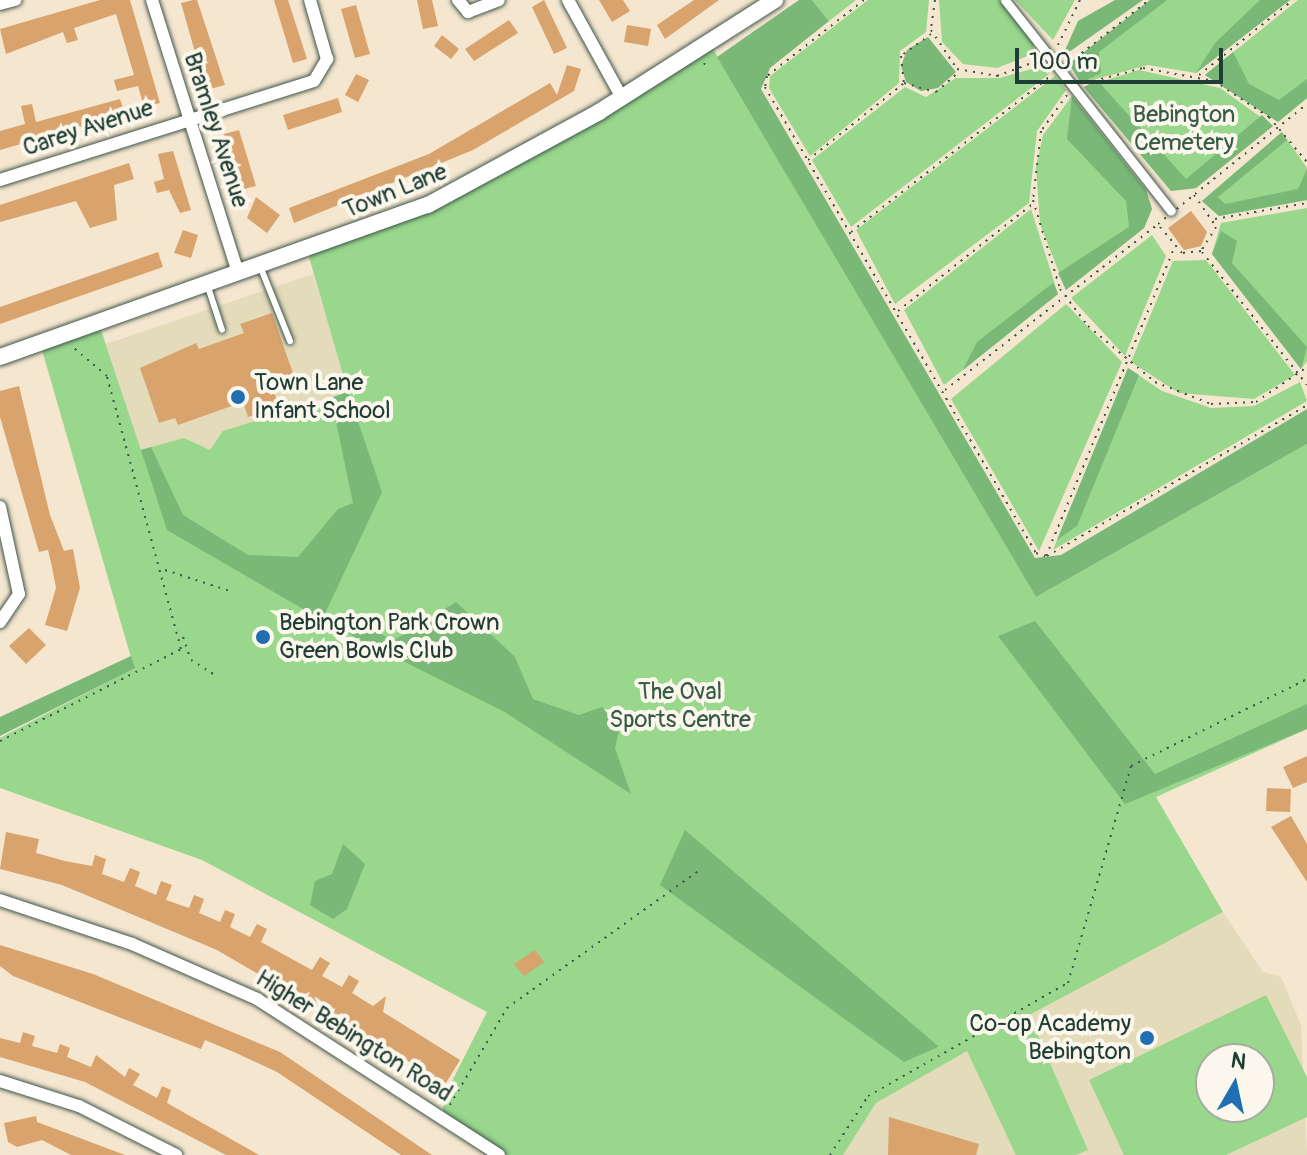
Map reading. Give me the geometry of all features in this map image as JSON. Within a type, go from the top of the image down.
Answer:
[{"type":"main road","name":"Town Lane","points":[[0,357],[260,266],[453,194],[622,98],[775,0]]},
{"type":"street","points":[[0,4],[15,0]]},
{"type":"street","name":"Bramley Avenue","points":[[152,0],[238,273]]},
{"type":"street","name":"Carey Avenue","points":[[0,180],[323,76],[327,59],[310,0]]},
{"type":"street","points":[[458,0],[468,12],[499,0]]},
{"type":"street","points":[[568,0],[622,98]]},
{"type":"street","points":[[1005,0],[1171,211]]},
{"type":"street","points":[[0,507],[19,594],[0,622]]},
{"type":"street","name":"Higher Bebington Road","points":[[0,900],[132,944],[257,999],[443,1116],[499,1155]]},
{"type":"street","points":[[0,1081],[79,1106],[174,1154]]},
{"type":"lane","points":[[260,266],[290,341]]},
{"type":"lane","points":[[207,284],[222,330]]},
{"type":"path","points":[[864,0],[767,76],[765,87],[1036,553],[1046,556],[1307,405]]},
{"type":"path","points":[[935,0],[932,34],[962,71],[997,76],[1048,54],[1064,39],[1080,0]]},
{"type":"path","points":[[850,233],[1149,0]]},
{"type":"path","points":[[1198,76],[1293,0]]},
{"type":"path","points":[[904,83],[901,56],[932,34]]},
{"type":"path","points":[[904,83],[936,92],[962,71]]},
{"type":"path","points":[[808,160],[904,83]]},
{"type":"path","points":[[944,391],[1307,104]]},
{"type":"path","points":[[1194,195],[1214,219]]},
{"type":"path","points":[[897,311],[1034,203]]},
{"type":"path","points":[[1214,219],[1307,203]]},
{"type":"path","points":[[1201,251],[1214,219]]},
{"type":"path","points":[[1158,224],[1174,249]]},
{"type":"path","points":[[1174,249],[1201,251],[1307,385]]},
{"type":"path","points":[[1046,556],[1174,249]]},
{"type":"path","points":[[67,333],[83,363],[107,376],[191,660],[215,675]]},
{"type":"path","points":[[1128,362],[1175,395],[1211,404],[1256,402],[1300,376],[1307,367]]},
{"type":"path","points":[[164,570],[230,591]]},
{"type":"path","points":[[0,741],[168,659],[181,649],[183,636]]},
{"type":"path","points":[[830,1155],[868,1096],[1068,983],[1131,766],[1307,679]]},
{"type":"path","points":[[443,1116],[507,1008],[700,870]]},
{"type":"shaded area","name":"Town Lane Infant School","points":[[313,274],[382,492],[322,620],[167,530],[106,344]]},
{"type":"shaded area","name":"Co-op Academy Bebington","points":[[1223,912],[1263,972],[1281,977],[1301,1025],[1307,1155],[843,1155],[876,1103],[1107,969]]},
{"type":"green space","points":[[799,0],[812,0],[829,21],[770,68],[761,89],[1035,558],[1061,555],[1307,409],[1307,444],[1036,597],[717,57]]},
{"type":"green space","points":[[812,0],[856,0],[829,21]]},
{"type":"green space","points":[[868,0],[929,0],[926,32],[900,51],[899,83],[810,156],[769,88],[770,76]]},
{"type":"green space","points":[[939,0],[1000,0],[1034,42],[1033,54],[997,68],[963,64],[942,42]]},
{"type":"green space","points":[[1015,0],[1075,0],[1053,40]]},
{"type":"green space","points":[[1115,0],[1143,0],[1062,57],[1078,21]]},
{"type":"green space","points":[[1150,0],[1290,0],[1196,73],[1148,65],[1081,83],[1069,64]]},
{"type":"green space","points":[[1150,0],[1167,0],[1099,52],[1101,73],[1081,83],[1069,64]]},
{"type":"green space","points":[[1260,0],[1290,0],[1196,73],[1215,43]]},
{"type":"green space","points":[[1298,0],[1307,0],[1307,98],[1278,122],[1205,75]]},
{"type":"green space","points":[[928,37],[956,72],[938,88],[921,91],[906,82],[901,66],[907,50]]},
{"type":"green space","name":"The Oval Sports Centre","points":[[710,44],[1036,597],[1307,444],[1307,729],[1156,797],[1223,912],[1029,1015],[1088,1150],[1076,1155],[1016,1155],[967,1051],[876,1103],[843,1155],[499,1155],[443,1116],[443,1099],[487,1012],[202,860],[0,788],[0,738],[134,668],[40,343],[98,321],[141,450],[184,438],[210,450],[223,431],[348,392],[307,250],[428,205]]},
{"type":"green space","points":[[1233,52],[1249,84],[1279,100],[1307,79],[1307,98],[1278,122],[1205,75]]},
{"type":"green space","points":[[1045,65],[1049,74],[851,227],[812,160],[905,87],[926,97],[956,78],[1000,78]]},
{"type":"green space","name":"Bebington Cemetery","points":[[1139,70],[1220,88],[1273,126],[1196,188],[1171,191],[1084,87]]},
{"type":"green space","points":[[1055,76],[1066,90],[1037,131],[1029,203],[895,304],[856,230]]},
{"type":"green space","points":[[1097,80],[1186,179],[1262,115],[1273,126],[1196,188],[1171,191],[1084,87]]},
{"type":"green space","points":[[1072,96],[1146,190],[1152,209],[1144,228],[1066,290],[1040,224],[1036,167],[1043,135]]},
{"type":"green space","points":[[1072,96],[1146,190],[1152,209],[1144,228],[1066,290],[1058,273],[1129,227],[1126,201],[1067,139]]},
{"type":"green space","points":[[1282,132],[1307,168],[1307,200],[1219,216],[1202,201]]},
{"type":"green space","points":[[1282,132],[1287,140],[1218,197],[1225,204],[1298,189],[1307,169],[1307,200],[1219,216],[1202,201]]},
{"type":"green space","points":[[1307,208],[1307,361],[1301,369],[1212,254],[1221,223]]},
{"type":"green space","points":[[1031,209],[1058,294],[944,385],[904,310]]},
{"type":"green space","points":[[1221,231],[1237,241],[1232,263],[1307,347],[1301,369],[1212,254]]},
{"type":"green space","points":[[1152,235],[1166,256],[1125,356],[1071,298]]},
{"type":"green space","points":[[1206,260],[1295,375],[1254,399],[1179,393],[1131,362],[1173,261]]},
{"type":"green space","points":[[1053,283],[1058,294],[963,370],[977,342]]},
{"type":"green space","points":[[1066,304],[1122,362],[1039,551],[951,399]]},
{"type":"green space","points":[[1128,368],[1162,391],[1211,408],[1254,406],[1300,382],[1307,401],[1053,550]]},
{"type":"green space","points":[[1128,368],[1139,375],[1077,526],[1057,540]]},
{"type":"green space","points":[[348,392],[382,492],[322,620],[167,530],[141,450],[151,447],[183,515],[248,555],[298,557],[338,509],[353,503],[331,398]]},
{"type":"green space","points":[[456,602],[515,657],[533,699],[579,715],[602,707],[620,727],[615,748],[631,794],[503,711],[341,630],[354,622],[394,640]]},
{"type":"green space","points":[[1035,621],[1155,774],[1307,704],[1307,729],[1125,804],[998,636]]},
{"type":"green space","points":[[131,656],[135,668],[0,736],[0,717]]},
{"type":"green space","points":[[685,830],[938,1047],[904,1062],[660,885]]},
{"type":"green space","points":[[343,844],[365,864],[347,909],[333,919],[310,905],[315,881],[332,874]]},
{"type":"green space","points":[[1266,995],[1307,1077],[1307,1117],[1226,1155],[1124,1155],[1089,1080]]},
{"type":"building","points":[[100,0],[130,0],[160,103],[144,107],[138,86],[117,91],[114,80],[134,75],[116,14],[74,28],[78,40],[67,43],[63,32],[6,54],[0,29]]},
{"type":"building","points":[[197,0],[225,85],[210,89],[197,59],[181,3]]},
{"type":"building","points":[[274,0],[288,0],[307,59],[293,63]]},
{"type":"building","points":[[417,0],[432,0],[438,26],[423,29]]},
{"type":"building","points":[[544,0],[567,48],[554,54],[532,7]]},
{"type":"building","points":[[599,0],[623,0],[630,11],[612,22]]},
{"type":"building","points":[[694,0],[719,0],[665,39],[657,25]]},
{"type":"building","points":[[356,5],[370,54],[355,58],[341,9]]},
{"type":"building","points":[[509,20],[518,33],[474,61],[465,49]]},
{"type":"building","points":[[627,25],[651,29],[648,46],[624,42]]},
{"type":"building","points":[[442,35],[459,49],[451,59],[434,46]]},
{"type":"building","points":[[567,65],[581,69],[574,91],[473,150],[294,223],[289,208],[429,154],[550,83],[557,95]]},
{"type":"building","points":[[356,74],[369,80],[358,102],[345,95]]},
{"type":"building","points":[[338,98],[342,112],[288,130],[283,115]]},
{"type":"building","points":[[120,99],[125,114],[0,150],[0,131],[25,124],[21,106],[32,104],[36,122]]},
{"type":"building","points":[[239,130],[256,186],[240,190],[224,134]]},
{"type":"building","points":[[173,151],[191,210],[180,213],[169,190],[157,193],[154,182],[164,179],[158,154]]},
{"type":"building","points":[[129,163],[134,179],[114,185],[117,220],[90,228],[76,201],[0,222],[0,205]]},
{"type":"building","points":[[256,197],[280,215],[267,233],[247,218]]},
{"type":"building","points":[[1191,211],[1207,232],[1201,246],[1184,250],[1168,228]]},
{"type":"building","points":[[183,230],[198,235],[191,258],[174,253]]},
{"type":"building","points":[[158,252],[163,267],[0,324],[0,307]]},
{"type":"building","points":[[272,313],[295,379],[272,387],[279,406],[248,417],[243,402],[178,425],[175,418],[159,423],[140,368],[196,343],[199,349],[244,333],[240,324]]},
{"type":"building","points":[[19,386],[50,515],[64,551],[73,549],[80,588],[67,631],[45,625],[56,588],[52,567],[48,550],[39,552],[0,417],[0,391]]},
{"type":"building","points":[[29,628],[46,645],[26,664],[9,646]]},
{"type":"building","points":[[1307,756],[1307,782],[1293,788],[1283,767]]},
{"type":"building","points":[[1267,788],[1291,789],[1290,812],[1266,811]]},
{"type":"building","points":[[1291,816],[1307,844],[1307,882],[1271,827]]},
{"type":"building","points":[[6,832],[39,839],[36,853],[65,861],[92,866],[95,855],[106,859],[102,874],[124,882],[130,868],[140,872],[135,886],[156,895],[161,881],[172,885],[166,900],[189,908],[194,895],[204,899],[199,913],[220,922],[225,910],[235,914],[230,927],[250,937],[257,924],[267,929],[261,942],[312,970],[320,957],[330,963],[322,976],[342,987],[349,975],[359,981],[352,993],[373,1006],[386,996],[383,1012],[460,1060],[446,1083],[217,950],[62,885],[0,869]]},
{"type":"building","points":[[0,945],[93,974],[280,1052],[432,1155],[401,1155],[277,1072],[236,1053],[205,1040],[201,1049],[13,976],[0,966]]},
{"type":"building","points":[[535,950],[544,962],[524,976],[514,964]]},
{"type":"building","points":[[23,1032],[35,1036],[32,1046],[57,1053],[60,1044],[70,1048],[67,1057],[91,1067],[96,1055],[125,1077],[129,1068],[140,1074],[133,1085],[157,1098],[162,1086],[171,1090],[167,1103],[259,1155],[226,1155],[85,1082],[0,1057],[0,1038],[20,1043]]},
{"type":"building","points":[[36,1116],[37,1122],[125,1155],[71,1155],[42,1140],[17,1147],[8,1142],[4,1123]]},
{"type":"building","points":[[889,1117],[979,1144],[976,1155],[888,1155]]},
{"type":"place","name":"Town Lane Infant School","points":[[238,397]]},
{"type":"place","name":"Bebington Park Crown Green Bowls Club","points":[[263,637]]},
{"type":"place","name":"Co-op Academy Bebington","points":[[1147,1038]]}]
